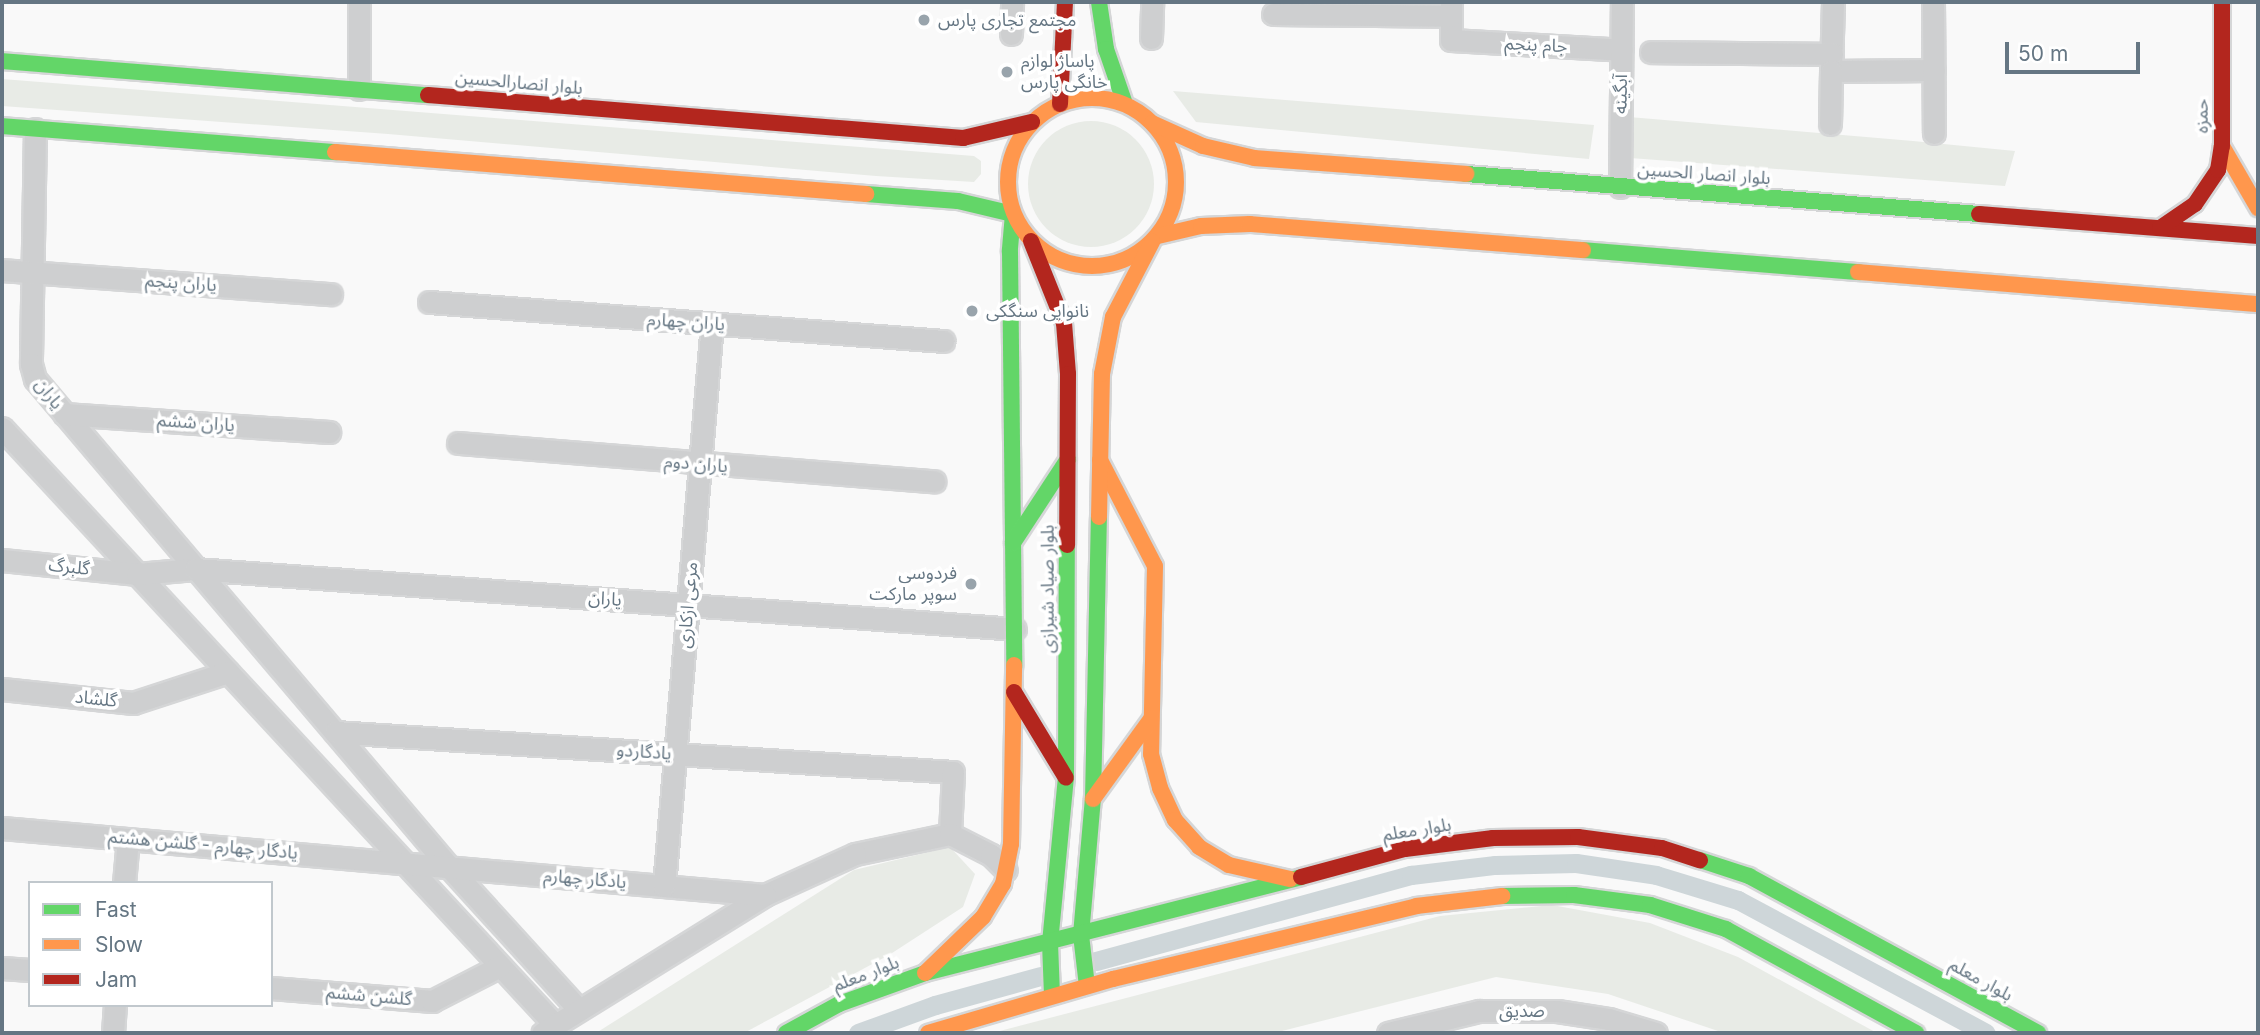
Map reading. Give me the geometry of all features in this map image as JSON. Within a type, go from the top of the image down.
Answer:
[{"type":"main road","points":[[1060,104],[1065,2]]},
{"type":"main road","points":[[1099,2],[1107,49],[1125,104]]},
{"type":"main road","name":"حمزه","points":[[2222,2],[2222,146]]},
{"type":"main road","name":"بلوار انصارالحسین","points":[[2,61],[963,138],[1032,122]]},
{"type":"main road","points":[[1087,986],[1081,935],[1093,799],[1102,374],[1113,317],[1155,239],[1174,204],[1176,178],[1172,152],[1152,122],[1125,104],[1104,98],[1081,98],[1060,104],[1032,122],[1014,149],[1009,165],[1008,198],[1013,214],[1031,242],[1053,257],[1078,266],[1105,266],[1130,258],[1155,239],[1201,226],[1250,224],[2258,304]]},
{"type":"main road","name":"بلوار انصار الحسین","points":[[1152,122],[1203,146],[1255,158],[2258,236]]},
{"type":"main road","points":[[2,126],[958,201],[1013,214]]},
{"type":"main road","points":[[2222,146],[2258,208]]},
{"type":"main road","points":[[2160,229],[2195,204],[2208,188],[2218,170],[2222,146]]},
{"type":"main road","points":[[925,973],[984,917],[1003,884],[1011,844],[1015,629],[1010,252],[1013,214]]},
{"type":"main road","name":"بلوار صیاد شیرازی","points":[[1031,242],[1064,323],[1068,374],[1066,778],[1050,943],[1052,995]]},
{"type":"main road","points":[[1013,543],[1068,459]]},
{"type":"main road","points":[[1100,460],[1155,566],[1150,719],[1151,754],[1160,789],[1175,820],[1199,847],[1229,865],[1290,879]]},
{"type":"main road","points":[[1014,692],[1066,778]]},
{"type":"main road","points":[[1093,799],[1150,719]]},
{"type":"main road","name":"بلوار معلم","points":[[786,1033],[839,1004],[925,973],[1081,935],[1405,849],[1493,838],[1578,836],[1662,848],[1749,876],[2038,1033]]},
{"type":"main road","points":[[928,1033],[1052,995],[1416,906],[1497,896],[1574,895],[1650,905],[1726,929],[1916,1033]]},
{"type":"street","points":[[359,2],[359,89]]},
{"type":"street","points":[[1011,34],[1012,2]]},
{"type":"street","points":[[1151,38],[1152,2]]},
{"type":"street","name":"آبگینه","points":[[1620,187],[1622,2]]},
{"type":"street","points":[[1830,124],[1833,2]]},
{"type":"street","points":[[1933,2],[1934,133]]},
{"type":"street","points":[[1273,14],[1451,9]]},
{"type":"street","name":"جام پنجم","points":[[1451,9],[1451,40],[1622,50]]},
{"type":"street","points":[[1651,52],[1934,70]]},
{"type":"street","name":"یاران","points":[[36,129],[31,364],[35,379],[449,867],[579,1010]]},
{"type":"street","name":"یاران پنجم","points":[[2,270],[331,294]]},
{"type":"street","name":"یاران چهارم","points":[[429,302],[944,341]]},
{"type":"street","name":"مرعی ازکاری","points":[[664,887],[712,324]]},
{"type":"street","name":"یاران ششم","points":[[64,414],[329,432]]},
{"type":"street","points":[[2,428],[500,966],[549,1029],[765,895],[855,853],[950,834],[974,844],[1006,870]]},
{"type":"street","name":"یاران دوم","points":[[458,443],[934,481]]},
{"type":"street","name":"گلبرگ","points":[[2,560],[136,574]]},
{"type":"street","name":"یاران","points":[[136,574],[195,569],[1015,629]]},
{"type":"street","name":"گلشاد","points":[[2,689],[133,703],[228,672]]},
{"type":"street","name":"یادگار‌دو","points":[[335,732],[953,772],[950,834]]},
{"type":"street","name":"یادگار چهارم - گلشن هشتم","points":[[2,828],[405,863]]},
{"type":"street","points":[[124,881],[128,839]]},
{"type":"street","name":"یادگار چهارم","points":[[405,863],[765,895]]},
{"type":"street","name":"گلشن ششم","points":[[273,988],[432,1001],[500,966]]},
{"type":"street","points":[[2,968],[28,970]]},
{"type":"street","points":[[113,1033],[115,1007]]},
{"type":"street","name":"صدیق","points":[[1388,1033],[1428,1029],[1479,1011],[1557,1011],[1609,1019],[1656,1033]]},
{"type":"shaded area","points":[[2,79],[974,156],[981,161],[981,174],[974,182],[876,176],[388,134],[2,106]]},
{"type":"shaded area","points":[[1173,91],[1594,125],[1589,159],[1196,122]]},
{"type":"shaded area","points":[[1629,117],[2015,151],[2005,186],[1630,158]]},
{"type":"shaded area","points":[[1091,121],[1115,126],[1136,139],[1149,160],[1154,184],[1149,208],[1136,229],[1115,242],[1091,247],[1067,242],[1046,229],[1033,208],[1028,184],[1033,160],[1046,139],[1067,126]]},
{"type":"shaded area","points":[[950,847],[975,874],[963,907],[889,955],[744,1033],[596,1033],[854,870]]},
{"type":"shaded area","points":[[1552,905],[1650,923],[1738,957],[1877,1033],[1724,1033],[1608,994],[1496,977],[1274,1033],[992,1033],[1440,916]]},
{"type":"waterway","points":[[1096,961],[1411,875],[1495,865],[1576,863],[1656,875],[1738,900],[1986,1033]]},
{"type":"waterway","points":[[858,1033],[935,1005],[1040,976]]},
{"type":"traffic: fast","points":[[1099,2],[1106,49],[1125,104]]},
{"type":"traffic: fast","points":[[2,61],[428,95]]},
{"type":"traffic: fast","points":[[2,126],[335,152]]},
{"type":"traffic: fast","points":[[1466,174],[1979,214]]},
{"type":"traffic: fast","points":[[866,194],[958,201],[1013,214]]},
{"type":"traffic: fast","points":[[1013,214],[1010,252],[1014,665]]},
{"type":"traffic: fast","points":[[1583,250],[1858,272]]},
{"type":"traffic: fast","points":[[1013,543],[1068,459]]},
{"type":"traffic: fast","points":[[1087,986],[1081,935],[1093,799],[1099,517]]},
{"type":"traffic: fast","points":[[1052,995],[1050,943],[1066,778],[1067,545]]},
{"type":"traffic: fast","points":[[1700,860],[1749,876],[2038,1033]]},
{"type":"traffic: fast","points":[[786,1033],[839,1004],[925,973],[1301,877]]},
{"type":"traffic: fast","points":[[1502,896],[1574,895],[1650,905],[1726,929],[1916,1033]]},
{"type":"traffic: slow","points":[[1092,98],[1124,104],[1152,122],[1170,150],[1176,182],[1170,214],[1152,242],[1124,260],[1092,266],[1060,260],[1032,242],[1014,214],[1008,182],[1014,150],[1032,122],[1060,104],[1092,98]]},
{"type":"traffic: slow","points":[[1152,123],[1203,146],[1255,158],[1466,174]]},
{"type":"traffic: slow","points":[[2222,146],[2258,208]]},
{"type":"traffic: slow","points":[[335,152],[866,194]]},
{"type":"traffic: slow","points":[[1158,236],[1201,226],[1250,224],[1583,250]]},
{"type":"traffic: slow","points":[[1099,517],[1102,374],[1113,317],[1152,242]]},
{"type":"traffic: slow","points":[[1858,272],[2258,304]]},
{"type":"traffic: slow","points":[[1100,460],[1155,566],[1151,754],[1160,788],[1175,820],[1199,847],[1229,865],[1290,879]]},
{"type":"traffic: slow","points":[[925,973],[983,917],[1003,884],[1011,844],[1014,665]]},
{"type":"traffic: slow","points":[[1093,799],[1151,719]]},
{"type":"traffic: slow","points":[[928,1033],[1113,979],[1416,906],[1502,896]]},
{"type":"traffic: jam","points":[[1060,104],[1065,2]]},
{"type":"traffic: jam","points":[[2160,228],[2195,204],[2218,170],[2222,146],[2222,2]]},
{"type":"traffic: jam","points":[[428,95],[963,138],[1032,122]]},
{"type":"traffic: jam","points":[[1979,214],[2258,236]]},
{"type":"traffic: jam","points":[[1031,241],[1064,323],[1068,374],[1067,545]]},
{"type":"traffic: jam","points":[[1014,692],[1066,778]]},
{"type":"traffic: jam","points":[[1301,877],[1405,849],[1493,838],[1578,837],[1662,848],[1700,860]]},
{"type":"place","name":"مجتمع تجاری پارس","points":[[924,20]]},
{"type":"place","name":"پاساژ لوازم خانگی پارس","points":[[1007,72]]},
{"type":"place","name":"نانوایی سنگکی","points":[[972,311]]},
{"type":"place","name":"فردوسی سوپر مارکت","points":[[971,584]]}]
